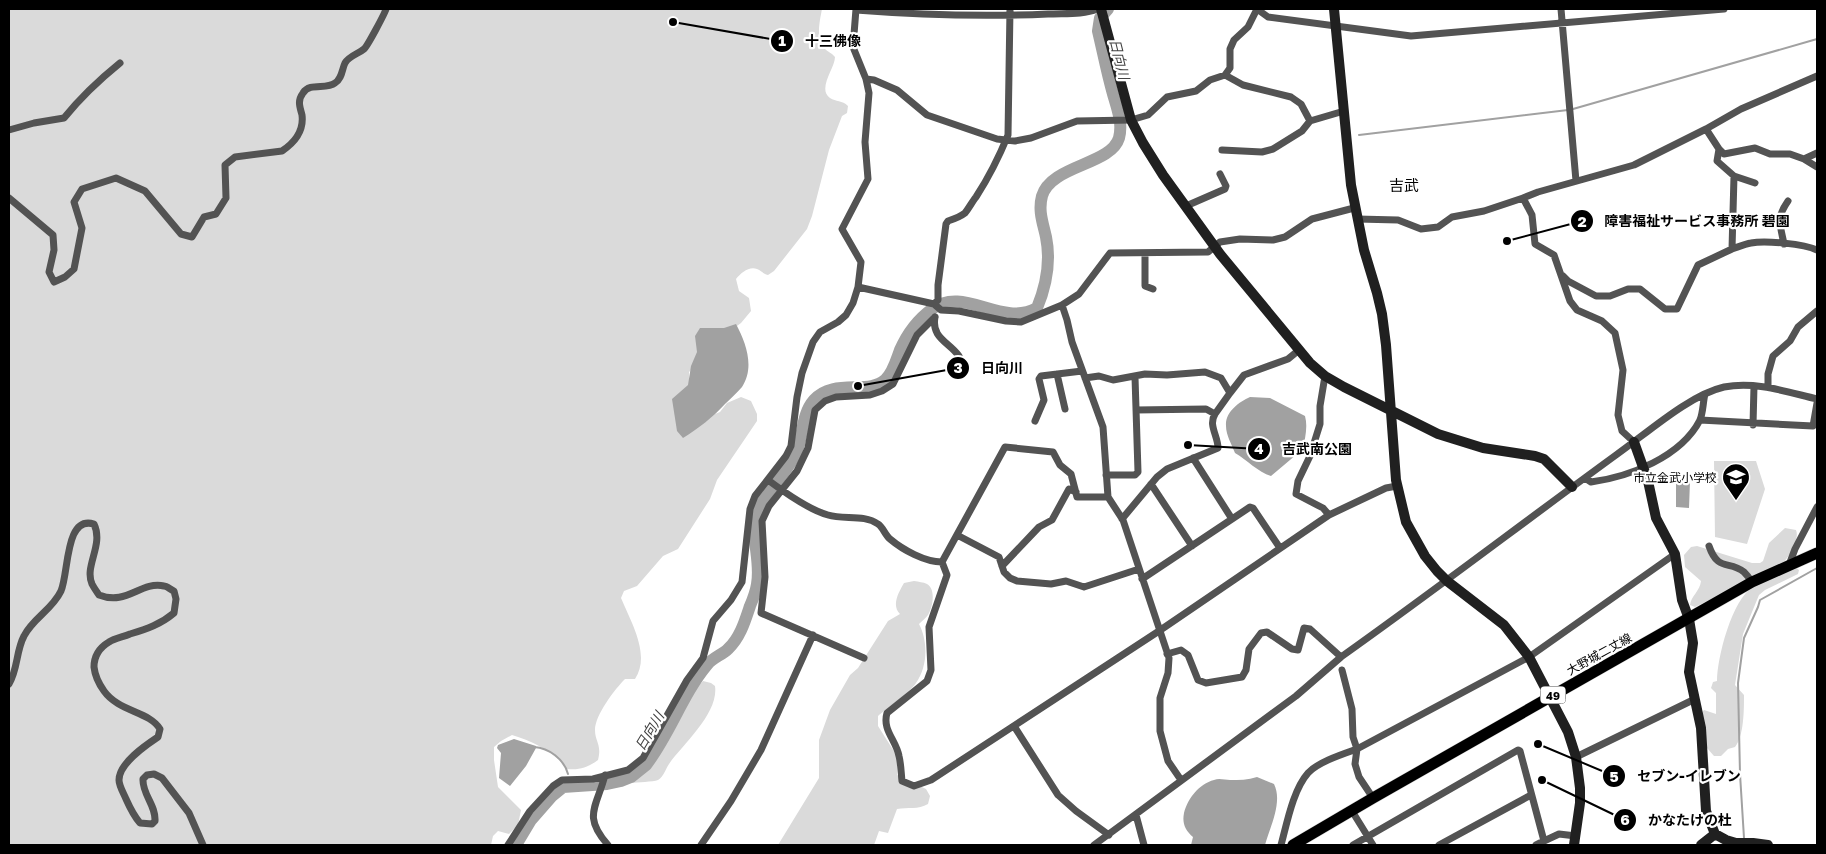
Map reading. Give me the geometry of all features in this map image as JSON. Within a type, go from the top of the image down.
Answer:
[{"type":"main road","name":"大野城二丈線","points":[[1293,845],[1752,582],[1817,553]]},
{"type":"street","points":[[9,198],[53,235],[54,250],[49,272],[54,282],[66,277],[74,269],[82,228],[74,202],[82,188],[116,178],[145,191],[181,234],[192,237],[204,217],[216,214],[226,198],[226,165],[235,157],[282,151],[288,147],[301,126],[302,116],[299,104],[303,93],[309,88],[329,86],[337,82],[347,60],[367,46],[386,9]]},
{"type":"street","points":[[508,845],[530,811],[553,786],[562,780],[593,778],[628,770],[643,758],[687,680],[702,658],[714,621],[731,600],[742,582],[750,509],[755,496],[786,456],[791,446],[802,373],[813,342],[820,332],[846,315],[853,303],[858,287],[861,262],[842,229],[868,179],[865,142],[869,93],[866,79],[853,47],[856,9],[929,14],[1092,11],[1100,9],[1128,120],[1215,246],[1299,350],[1325,376],[1390,410],[1438,434],[1455,440],[1483,448],[1544,459],[1572,487]]},
{"type":"street","points":[[929,14],[936,9]]},
{"type":"street","points":[[866,79],[880,82],[897,90],[927,115],[997,139],[1015,141],[1031,138],[1064,124],[1077,121],[1128,120],[1148,115],[1166,96],[1196,91],[1210,80],[1225,75],[1230,68],[1230,49],[1234,40],[1248,27],[1257,9],[1268,17],[1411,36],[1724,9]]},
{"type":"street","points":[[1334,9],[1354,208],[1382,314],[1397,486],[1406,522],[1425,556],[1447,582],[1504,625],[1529,657],[1568,732],[1576,756],[1580,788],[1575,840],[1559,834],[1536,845]]},
{"type":"street","points":[[1561,9],[1576,181]]},
{"type":"street","points":[[934,304],[938,300],[938,285],[946,224],[948,221],[966,212],[989,177],[994,164],[1003,151],[1008,135],[1010,12]]},
{"type":"street","points":[[9,130],[34,123],[64,118],[95,83],[120,64]]},
{"type":"street","points":[[1225,75],[1243,85],[1290,97],[1301,104],[1310,121]]},
{"type":"street","points":[[1357,219],[1398,220],[1421,229],[1438,227],[1452,216],[1484,211],[1538,192],[1634,165],[1741,109],[1817,76]]},
{"type":"street","points":[[1222,150],[1262,152],[1273,149],[1302,131],[1310,121],[1344,111]]},
{"type":"street","points":[[1706,129],[1724,154],[1754,148],[1770,154],[1790,154],[1804,159],[1817,167]]},
{"type":"street","points":[[1719,149],[1718,161],[1734,176],[1755,182]]},
{"type":"street","points":[[1804,159],[1817,153]]},
{"type":"street","points":[[1186,206],[1225,189],[1226,186],[1220,174]]},
{"type":"street","points":[[1732,249],[1734,176]]},
{"type":"street","points":[[1523,198],[1532,215],[1535,244],[1554,255],[1570,301],[1577,310],[1602,321],[1615,333],[1623,370],[1618,415],[1622,431],[1634,442],[1644,467],[1656,518],[1675,554],[1682,600],[1689,619],[1693,643],[1689,672],[1701,728],[1706,811],[1715,834],[1726,840],[1744,844],[1768,845]]},
{"type":"street","points":[[1784,244],[1780,212],[1788,201]]},
{"type":"street","points":[[858,287],[934,304],[942,310],[959,311],[1006,321],[1021,322],[1062,305],[1080,294],[1110,253],[1208,252],[1220,242],[1240,239],[1274,240],[1285,237],[1312,219],[1354,208]]},
{"type":"street","points":[[1561,274],[1568,281],[1596,296],[1610,296],[1628,289],[1640,289],[1665,308],[1677,309],[1698,265],[1732,249],[1751,242],[1810,247],[1817,250]]},
{"type":"street","points":[[1145,253],[1145,286],[1153,289]]},
{"type":"street","points":[[1062,305],[1068,320],[1072,342],[1103,427],[1108,497],[1122,519],[1169,658],[1168,673],[1160,698],[1160,731],[1168,761],[1180,780]]},
{"type":"street","points":[[864,658],[761,612],[765,577],[762,522],[769,506],[797,471],[808,448],[816,410],[825,400],[836,397],[870,395],[882,391],[893,384],[917,336],[942,310]]},
{"type":"street","points":[[1768,387],[1768,374],[1773,356],[1790,341],[1798,327],[1817,311]]},
{"type":"street","points":[[935,317],[933,326],[936,333],[959,356]]},
{"type":"street","points":[[1122,519],[1151,484],[1167,469],[1218,448],[1212,419],[1244,375],[1288,359],[1299,350]]},
{"type":"street","points":[[1035,421],[1044,400],[1039,379],[1042,376],[1082,371]]},
{"type":"street","points":[[1085,378],[1099,376],[1113,380],[1145,374],[1167,375],[1205,372],[1221,378],[1230,393]]},
{"type":"street","points":[[1057,374],[1065,409]]},
{"type":"street","points":[[1325,376],[1320,406],[1320,424],[1310,456],[1298,480],[1296,494],[1323,508],[1329,514]]},
{"type":"street","points":[[1106,475],[1135,475],[1138,472],[1135,377]]},
{"type":"street","points":[[1753,423],[1754,386]]},
{"type":"street","points":[[1094,845],[1296,696],[1341,657],[1447,582],[1572,487],[1695,398],[1723,388],[1754,386],[1768,387],[1817,401],[1813,426],[1700,420]]},
{"type":"street","points":[[1585,478],[1591,482],[1605,480],[1662,459],[1685,440],[1700,420],[1705,394]]},
{"type":"street","points":[[1136,410],[1206,409],[1215,414]]},
{"type":"street","points":[[942,562],[1005,447],[1053,452],[1060,465],[1071,474],[1077,497],[1108,497]]},
{"type":"street","points":[[1193,458],[1232,519]]},
{"type":"street","points":[[768,480],[782,492],[829,515],[870,520],[879,525],[889,538],[912,553],[933,562],[942,562]]},
{"type":"street","points":[[1151,484],[1192,546]]},
{"type":"street","points":[[942,562],[947,575],[929,627],[932,670],[927,681],[887,713],[885,719],[887,729],[899,754],[902,781],[914,786],[921,785],[1160,631],[1329,514],[1386,488],[1397,486]]},
{"type":"street","points":[[1002,566],[1039,527],[1052,520],[1070,489],[1076,492]]},
{"type":"street","points":[[1789,565],[1817,506]]},
{"type":"street","points":[[1142,579],[1250,507],[1253,508],[1280,548]]},
{"type":"street","points":[[9,684],[14,673],[23,638],[29,627],[53,604],[60,592],[66,577],[72,536],[75,530],[82,523],[94,524],[98,541],[90,573],[91,583],[99,595],[115,599],[150,586],[164,586],[174,591],[176,598],[174,612],[161,623],[110,641],[98,650],[94,660],[95,673],[108,697],[115,703],[149,718],[160,729],[158,737],[132,757],[124,769],[119,780],[123,792],[134,817],[140,823],[152,824],[155,820],[155,814],[142,787],[143,779],[147,775],[154,774],[162,778],[189,813],[203,845]]},
{"type":"street","points":[[957,535],[999,557],[1004,572],[1016,581],[1050,584],[1066,582],[1084,587],[1139,569]]},
{"type":"street","points":[[1709,546],[1713,556],[1720,563],[1744,571],[1752,582]]},
{"type":"street","points":[[1280,845],[1298,788],[1309,772],[1332,759],[1357,749],[1529,657],[1675,554]]},
{"type":"street","points":[[1167,654],[1181,650],[1188,655],[1198,680],[1206,683],[1242,677],[1246,670],[1249,649],[1261,632],[1267,632],[1292,649],[1298,650],[1304,628],[1310,629],[1341,657]]},
{"type":"street","points":[[701,845],[731,801],[761,750],[813,635]]},
{"type":"street","points":[[1342,670],[1349,694],[1353,737],[1357,749],[1355,764],[1359,777],[1373,798]]},
{"type":"street","points":[[1576,756],[1695,699]]},
{"type":"street","points":[[1014,726],[1058,795],[1109,835]]},
{"type":"street","points":[[1353,845],[1518,750],[1520,751],[1544,841]]},
{"type":"street","points":[[606,775],[592,813],[592,820],[599,835],[608,845]]},
{"type":"street","points":[[1439,845],[1531,795]]},
{"type":"street","points":[[1352,811],[1373,845]]},
{"type":"street","points":[[1136,815],[1144,845]]},
{"type":"street","points":[[1702,845],[1715,834]]},
{"type":"shaded area","points":[[9,9],[822,9],[819,30],[820,41],[825,49],[835,57],[826,84],[826,94],[830,98],[848,106],[847,113],[842,116],[829,150],[812,216],[807,229],[774,271],[768,275],[751,268],[743,272],[736,279],[739,291],[749,298],[751,311],[741,323],[699,354],[693,368],[689,372],[689,378],[705,418],[720,412],[727,403],[741,397],[751,401],[757,414],[757,421],[717,480],[710,499],[678,549],[663,556],[637,586],[624,591],[621,598],[638,639],[641,660],[635,679],[625,679],[611,696],[598,717],[595,734],[599,747],[598,760],[583,768],[567,769],[556,757],[542,748],[512,735],[494,747],[498,787],[521,810],[518,825],[509,834],[498,831],[493,836],[491,845],[9,845]]},
{"type":"shaded area","points":[[736,324],[748,355],[746,379],[742,387],[716,413],[683,438],[677,431],[672,399],[688,385],[691,366],[697,352],[695,336],[700,328],[724,328]]},
{"type":"shaded area","points":[[1250,397],[1270,398],[1305,416],[1306,428],[1303,449],[1271,476],[1235,453],[1227,433],[1226,421],[1230,412]]},
{"type":"shaded area","points":[[1714,461],[1756,461],[1765,489],[1747,544],[1715,537]]},
{"type":"shaded area","points":[[1676,481],[1690,481],[1689,508],[1676,507]]},
{"type":"shaded area","points":[[1785,528],[1796,530],[1797,534],[1795,544],[1781,565],[1695,607],[1690,605],[1701,581],[1685,567],[1684,555],[1691,547],[1697,546],[1752,563],[1760,563],[1763,561],[1769,543]]},
{"type":"shaded area","points":[[1795,567],[1799,570],[1798,574],[1765,590],[1759,595],[1743,634],[1735,685],[1744,695],[1743,722],[1740,736],[1735,747],[1728,749],[1721,756],[1714,756],[1707,748],[1701,714],[1704,710],[1716,714],[1716,693],[1711,688],[1713,682],[1717,681],[1723,644],[1732,616],[1745,594],[1753,587]]},
{"type":"shaded area","points":[[914,581],[930,586],[933,594],[930,612],[919,624],[924,638],[925,661],[920,676],[913,687],[878,716],[878,726],[897,756],[897,775],[926,789],[930,796],[928,804],[917,808],[897,809],[888,833],[879,831],[874,845],[778,845],[819,778],[819,740],[830,710],[850,675],[858,668],[888,621],[900,614],[896,603],[904,583]]},
{"type":"shaded area","points":[[703,681],[715,686],[715,696],[712,707],[699,727],[658,780],[631,783],[650,763],[690,695]]},
{"type":"shaded area","points":[[514,739],[536,746],[536,748],[526,766],[510,786],[499,778],[501,753],[497,748],[498,745]]},
{"type":"shaded area","points":[[1257,777],[1274,784],[1277,799],[1275,814],[1265,845],[1191,845],[1193,837],[1185,826],[1183,817],[1188,802],[1195,792],[1216,779],[1240,780]]},
{"type":"waterway","name":"日向川","points":[[516,845],[531,820],[552,796],[563,787],[607,784],[621,781],[631,777],[646,765],[662,741],[698,677],[714,658],[726,651],[736,640],[744,623],[757,584],[755,520],[762,502],[796,453],[807,412],[814,400],[822,393],[831,390],[870,386],[885,380],[892,370],[909,333],[927,313],[944,303],[970,303],[1010,313],[1023,313],[1037,308],[1046,282],[1048,264],[1041,212],[1042,196],[1048,186],[1057,178],[1105,154],[1114,147],[1119,138],[1119,116],[1098,31],[1100,18],[1108,9]]},
{"type":"waterway","points":[[1573,109],[1817,39]]},
{"type":"waterway","points":[[1359,135],[1568,110]]},
{"type":"waterway","points":[[1744,838],[1740,774],[1738,683],[1744,638],[1760,600],[1817,568]]},
{"type":"waterway","points":[[534,747],[555,755],[563,764],[568,774]]},
{"type":"place","name":"十三佛像","points":[[673,22]]},
{"type":"place","name":"障害福祉サービス事務所 碧園","points":[[1507,241]]},
{"type":"place","name":"日向川","points":[[858,386]]},
{"type":"place","name":"吉武南公園","points":[[1188,445]]},
{"type":"place","name":"市立金武小学校","points":[[1736,501]]},
{"type":"place","name":"セブン-イレブン","points":[[1538,744]]},
{"type":"place","name":"かなたけの杜","points":[[1542,780]]},
{"type":"district","name":"吉武","points":[[1404,185]]}]
